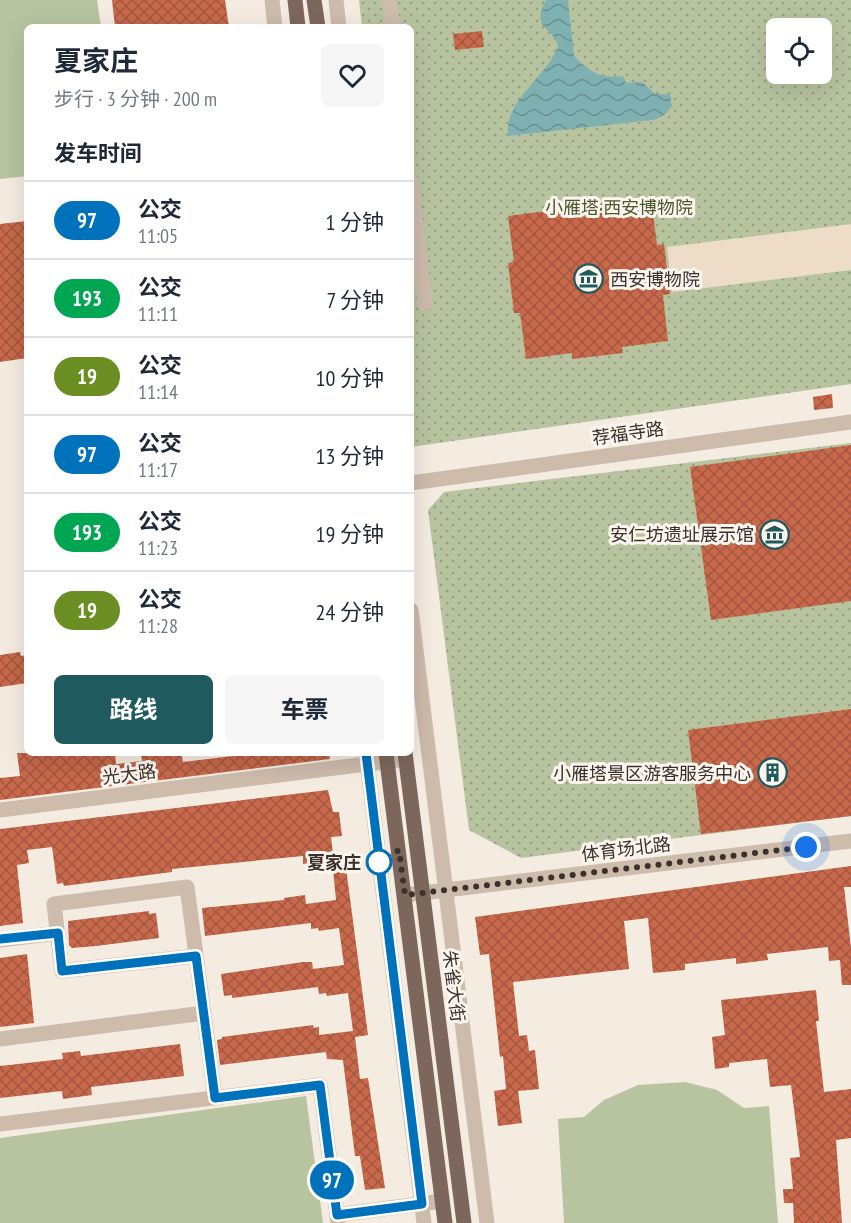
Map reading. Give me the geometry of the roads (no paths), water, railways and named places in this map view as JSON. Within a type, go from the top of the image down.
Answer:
[{"type":"main road","points":[[295,0],[298,24]]},
{"type":"main road","points":[[314,0],[318,24]]},
{"type":"main road","name":"朱雀大街","points":[[405,756],[464,1223]]},
{"type":"main road","name":"朱雀大街","points":[[387,757],[445,1223]]},
{"type":"street","points":[[272,0],[275,24]]},
{"type":"street","points":[[336,0],[339,24]]},
{"type":"street","points":[[389,0],[393,24]]},
{"type":"street","points":[[414,207],[425,303]]},
{"type":"street","name":"荐福寺路","points":[[414,483],[851,422]]},
{"type":"street","points":[[414,634],[487,1223]]},
{"type":"street","name":"光大路","points":[[0,810],[366,758],[405,756]]},
{"type":"street","points":[[366,758],[424,1223]]},
{"type":"street","name":"体育场北路","points":[[405,895],[851,842]]},
{"type":"street","points":[[196,956],[62,971],[54,904],[187,886],[215,1098]]},
{"type":"street","points":[[0,939],[58,933]]},
{"type":"street","points":[[0,1039],[204,1013]]},
{"type":"street","points":[[0,1124],[320,1085],[337,1219],[442,1201]]},
{"type":"water","points":[[546,0],[568,0],[574,56],[580,62],[590,70],[602,75],[623,76],[626,83],[642,82],[655,94],[670,94],[672,106],[668,111],[652,120],[508,136],[509,123],[519,100],[553,57],[558,46],[541,22],[540,16]]},
{"type":"place","name":"西安博物院","points":[[589,279]]},
{"type":"place","name":"安仁坊遗址展示馆","points":[[775,534]]},
{"type":"place","name":"小雁塔景区游客服务中心","points":[[772,773]]},
{"type":"place","name":"夏家庄","points":[[379,862]]},
{"type":"park label","name":"小雁塔·西安博物院","points":[[619,207]]}]
